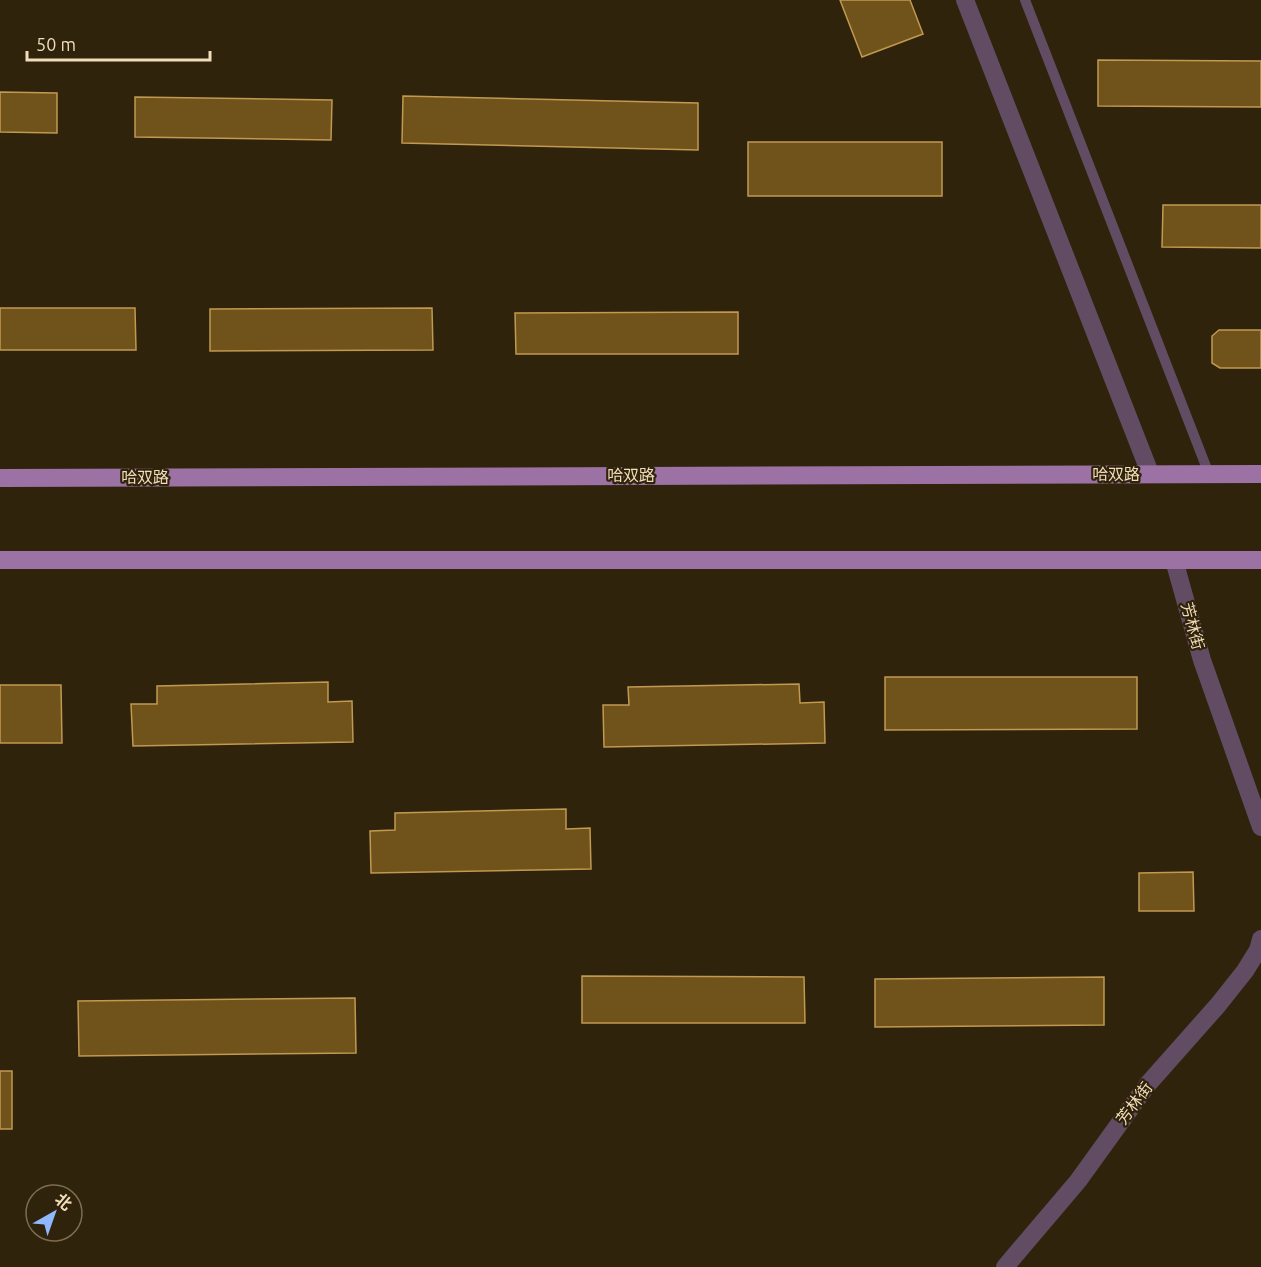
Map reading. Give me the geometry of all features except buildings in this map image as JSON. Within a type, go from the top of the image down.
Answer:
[{"type":"main road","name":"哈双路","points":[[0,478],[1261,474]]},
{"type":"main road","points":[[0,560],[1261,560]]},
{"type":"street","points":[[964,0],[1150,474]]},
{"type":"street","name":"芳林街","points":[[1174,560],[1202,660],[1261,827]]},
{"type":"street","name":"芳林街","points":[[1005,1267],[1078,1181],[1148,1084],[1245,971],[1261,939]]},
{"type":"lane","points":[[1025,0],[1209,474]]}]
